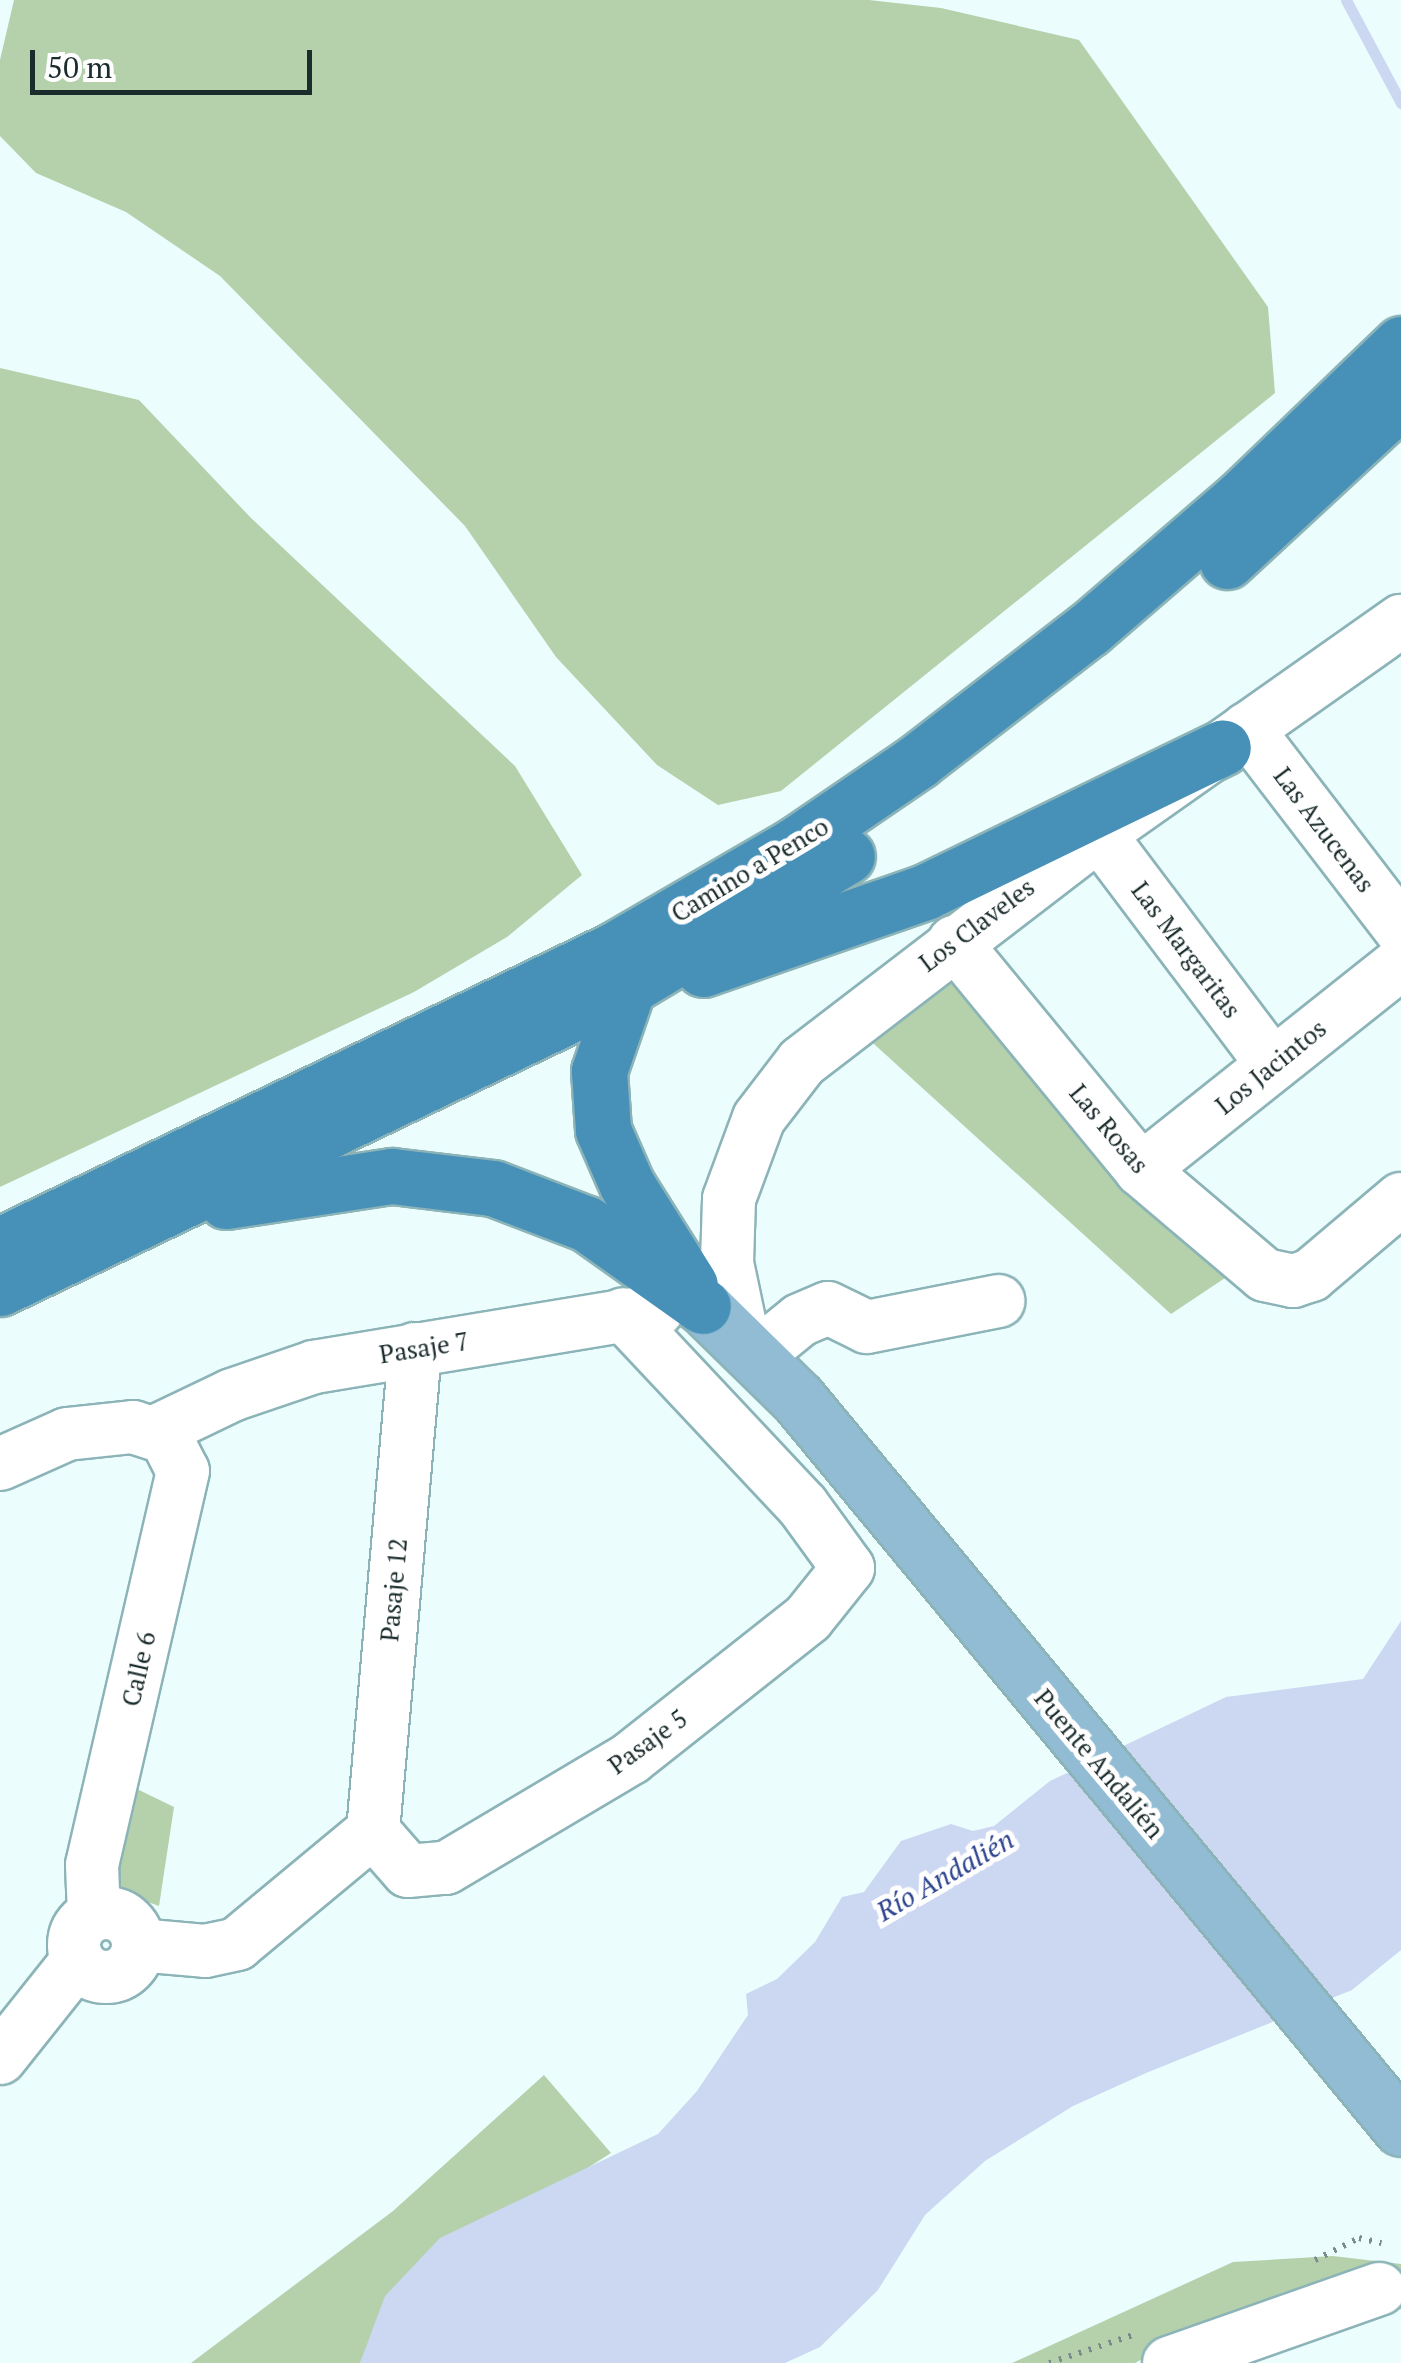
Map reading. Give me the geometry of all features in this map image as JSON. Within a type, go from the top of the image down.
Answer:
[{"type":"highway","name":"Camino a Penco","points":[[0,1245],[614,950],[795,845],[918,761],[1089,629],[1183,550],[1401,344]]},
{"type":"highway","name":"Camino a Penco","points":[[0,1288],[628,987],[812,880],[1018,732],[1199,586],[1401,400]]},
{"type":"highway","points":[[734,1333],[626,1185],[603,1130],[599,1071],[628,987],[864,917],[1235,738]]},
{"type":"highway","points":[[154,1214],[342,1179],[443,1179],[493,1188],[587,1224],[734,1333]]},
{"type":"main road","name":"Puente Andalién","points":[[734,1333],[798,1400],[1401,2128]]},
{"type":"street","name":"Los Claveles","points":[[734,1333],[726,1231],[737,1168],[758,1118],[834,1033],[1099,834],[1401,621]]},
{"type":"street","name":"Las Azucenas","points":[[1235,738],[1401,930]]},
{"type":"street","name":"Las Margaritas","points":[[1099,834],[1273,1065]]},
{"type":"street","name":"Las Rosas","points":[[954,942],[1141,1170],[1265,1275],[1293,1281],[1312,1274],[1401,1199]]},
{"type":"street","name":"Los Jacintos","points":[[1141,1170],[1401,964]]},
{"type":"street","points":[[734,1333],[800,1320],[828,1308],[867,1328],[998,1301]]},
{"type":"street","name":"Pasaje 7","points":[[157,1431],[273,1379],[624,1314],[734,1333]]},
{"type":"street","name":"Pasaje 5","points":[[373,1831],[408,1871],[446,1868],[631,1758],[808,1618],[848,1568],[803,1506],[624,1314]]},
{"type":"street","name":"Pasaje 12","points":[[373,1831],[415,1350]]},
{"type":"street","points":[[0,1464],[87,1429],[157,1431]]},
{"type":"street","name":"Calle 6","points":[[86,1937],[92,1865],[182,1486],[179,1456],[157,1431]]},
{"type":"street","points":[[0,2058],[86,1937],[124,1918],[138,1945],[205,1951],[237,1944],[373,1831]]},
{"type":"street","points":[[1169,2363],[1379,2290]]},
{"type":"green space","points":[[14,0],[869,0],[941,8],[1079,40],[1268,307],[1275,393],[781,791],[718,805],[657,765],[556,657],[465,526],[220,276],[126,212],[36,173],[0,136],[0,60]]},
{"type":"green space","points":[[0,368],[139,400],[251,518],[515,766],[582,875],[507,937],[414,992],[0,1187]]},
{"type":"green space","points":[[952,967],[1231,1274],[1171,1314],[863,1034]]},
{"type":"green space","points":[[137,1789],[174,1807],[159,1906],[112,1889]]},
{"type":"green space","points":[[544,2075],[611,2153],[567,2181],[370,2341],[360,2363],[191,2363],[393,2211]]},
{"type":"green space","points":[[1333,2256],[1401,2264],[1401,2309],[1205,2324],[1135,2363],[1012,2363],[1233,2262]]},
{"type":"water","name":"Río Andalién","points":[[1401,1621],[1401,1950],[1352,1990],[1073,2106],[985,2161],[925,2215],[878,2290],[820,2347],[785,2363],[360,2363],[385,2296],[440,2238],[658,2134],[697,2091],[748,2015],[746,1994],[777,1979],[815,1942],[842,1897],[864,1892],[901,1841],[951,1824],[973,1831],[994,1826],[1050,1781],[1226,1697],[1363,1679]]},
{"type":"waterway","points":[[1346,0],[1401,103]]}]
